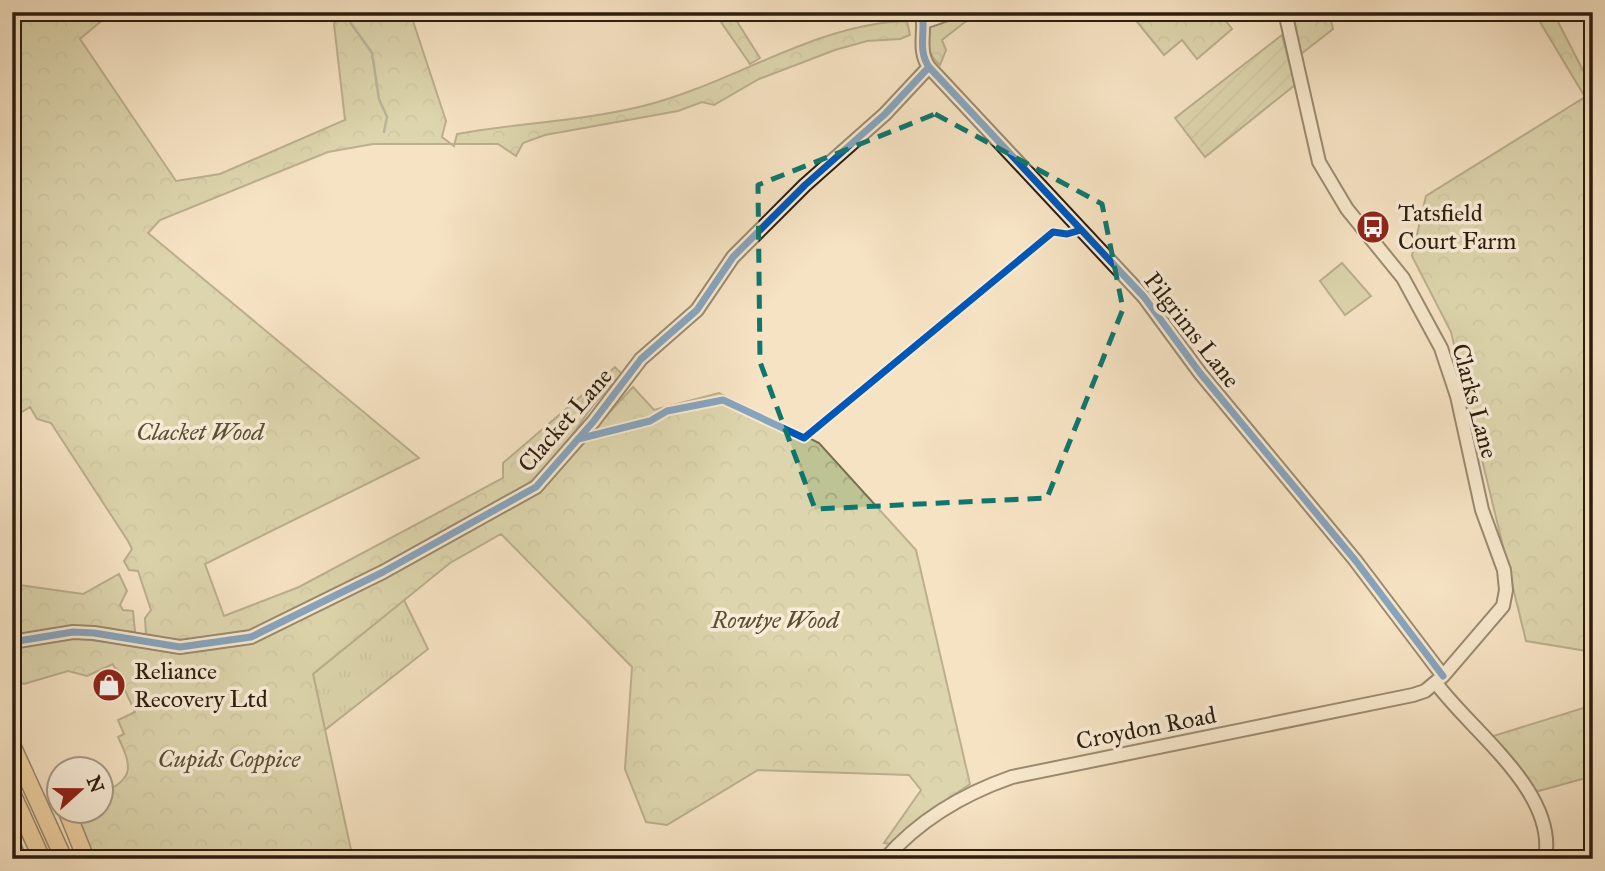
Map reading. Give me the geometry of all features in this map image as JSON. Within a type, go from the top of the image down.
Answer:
[{"type":"highway","points":[[12,745],[64,859]]},
{"type":"highway","points":[[12,793],[42,859]]},
{"type":"highway","points":[[73,826],[86,859]]},
{"type":"highway","points":[[12,845],[18,859]]},
{"type":"street","points":[[929,67],[923,59],[923,17],[953,12]]},
{"type":"street","name":"Clarks Lane","points":[[1285,12],[1319,162],[1347,209],[1403,278],[1441,348],[1457,396],[1482,510],[1504,570],[1506,597],[1496,617],[1439,679]]},
{"type":"street","name":"Pilgrims Lane","points":[[929,67],[1144,297],[1200,373],[1355,560],[1439,679],[1532,797],[1545,831],[1545,859]]},
{"type":"street","name":"Clacket Lane","points":[[12,642],[73,632],[94,632],[180,647],[251,637],[383,572],[536,487],[593,422],[641,359],[697,310],[733,257],[805,185],[885,114],[929,67]]},
{"type":"street","name":"Croydon Road","points":[[885,859],[930,817],[949,804],[1012,777],[1413,695],[1439,679]]},
{"type":"highlighted area","points":[[935,114],[1102,204],[1123,309],[1047,498],[815,509],[760,362],[758,185]]},
{"type":"green space","name":"Clacket Wood","points":[[26,12],[112,12],[80,39],[176,181],[220,174],[345,120],[334,24],[341,12],[410,12],[446,121],[442,137],[451,144],[373,144],[328,152],[160,220],[148,233],[419,458],[205,564],[224,616],[299,587],[503,478],[503,463],[615,367],[622,374],[535,479],[386,565],[249,633],[181,642],[146,636],[145,618],[151,610],[138,571],[129,570],[124,561],[132,549],[128,541],[51,423],[37,419],[30,407],[19,414],[12,404],[12,23]]},
{"type":"green space","points":[[714,12],[731,12],[760,58],[750,64]]},
{"type":"green space","points":[[965,12],[988,12],[965,22],[942,40],[946,50],[940,65],[928,47],[928,26]]},
{"type":"green space","points":[[1129,12],[1219,12],[1232,29],[1197,59],[1182,40],[1164,55]]},
{"type":"green space","points":[[1293,12],[1329,12],[1333,29],[1301,54]]},
{"type":"green space","points":[[1534,12],[1553,12],[1593,90],[1593,652],[1526,641],[1451,332],[1412,256],[1426,196],[1585,97]]},
{"type":"green space","points":[[907,21],[910,35],[900,39],[867,41],[835,50],[759,79],[714,105],[702,102],[678,111],[545,135],[523,143],[516,156],[498,144],[454,144],[457,134],[643,106],[708,84],[806,43],[840,32],[873,24]]},
{"type":"green space","points":[[1282,35],[1295,85],[1205,157],[1175,118]]},
{"type":"green space","points":[[1342,263],[1371,296],[1345,315],[1320,281]]},
{"type":"green space","name":"Rowtye Wood","points":[[633,387],[654,410],[719,393],[819,443],[916,550],[970,784],[927,813],[890,844],[884,843],[921,790],[909,775],[758,770],[667,825],[646,822],[625,769],[632,667],[501,534],[450,563],[313,674],[353,859],[89,859],[78,826],[116,826],[116,785],[128,771],[126,756],[118,737],[124,734],[118,720],[135,712],[113,664],[87,676],[68,671],[24,684],[12,680],[12,649],[68,637],[187,652],[251,640],[554,472]]},
{"type":"green space","points":[[119,574],[127,591],[120,605],[123,610],[133,611],[135,632],[70,626],[15,635],[12,584],[83,594]]},
{"type":"green space","points":[[404,600],[428,649],[325,730],[313,674]]},
{"type":"green space","points":[[1593,686],[1593,776],[1535,792],[1490,737],[1590,706]]},
{"type":"waterway","points":[[350,12],[350,22],[372,53],[379,99],[387,117],[384,132]]},
{"type":"cycle path","points":[[922,12],[923,54],[929,67],[1144,297],[1200,373],[1355,560],[1443,676]]},
{"type":"cycle path","points":[[12,642],[73,632],[180,647],[251,637],[383,572],[536,487],[593,422],[641,359],[697,310],[733,257],[805,185],[885,114],[929,67]]},
{"type":"cycle path","points":[[578,439],[650,421],[667,411],[723,400],[804,438],[1053,232],[1067,234],[1081,230]]},
{"type":"place","name":"Tatsfield Court Farm","points":[[1373,227]]},
{"type":"place","name":"Reliance Recovery Ltd","points":[[109,685]]},
{"type":"park label","name":"Cupids Coppice","points":[[229,759]]}]
